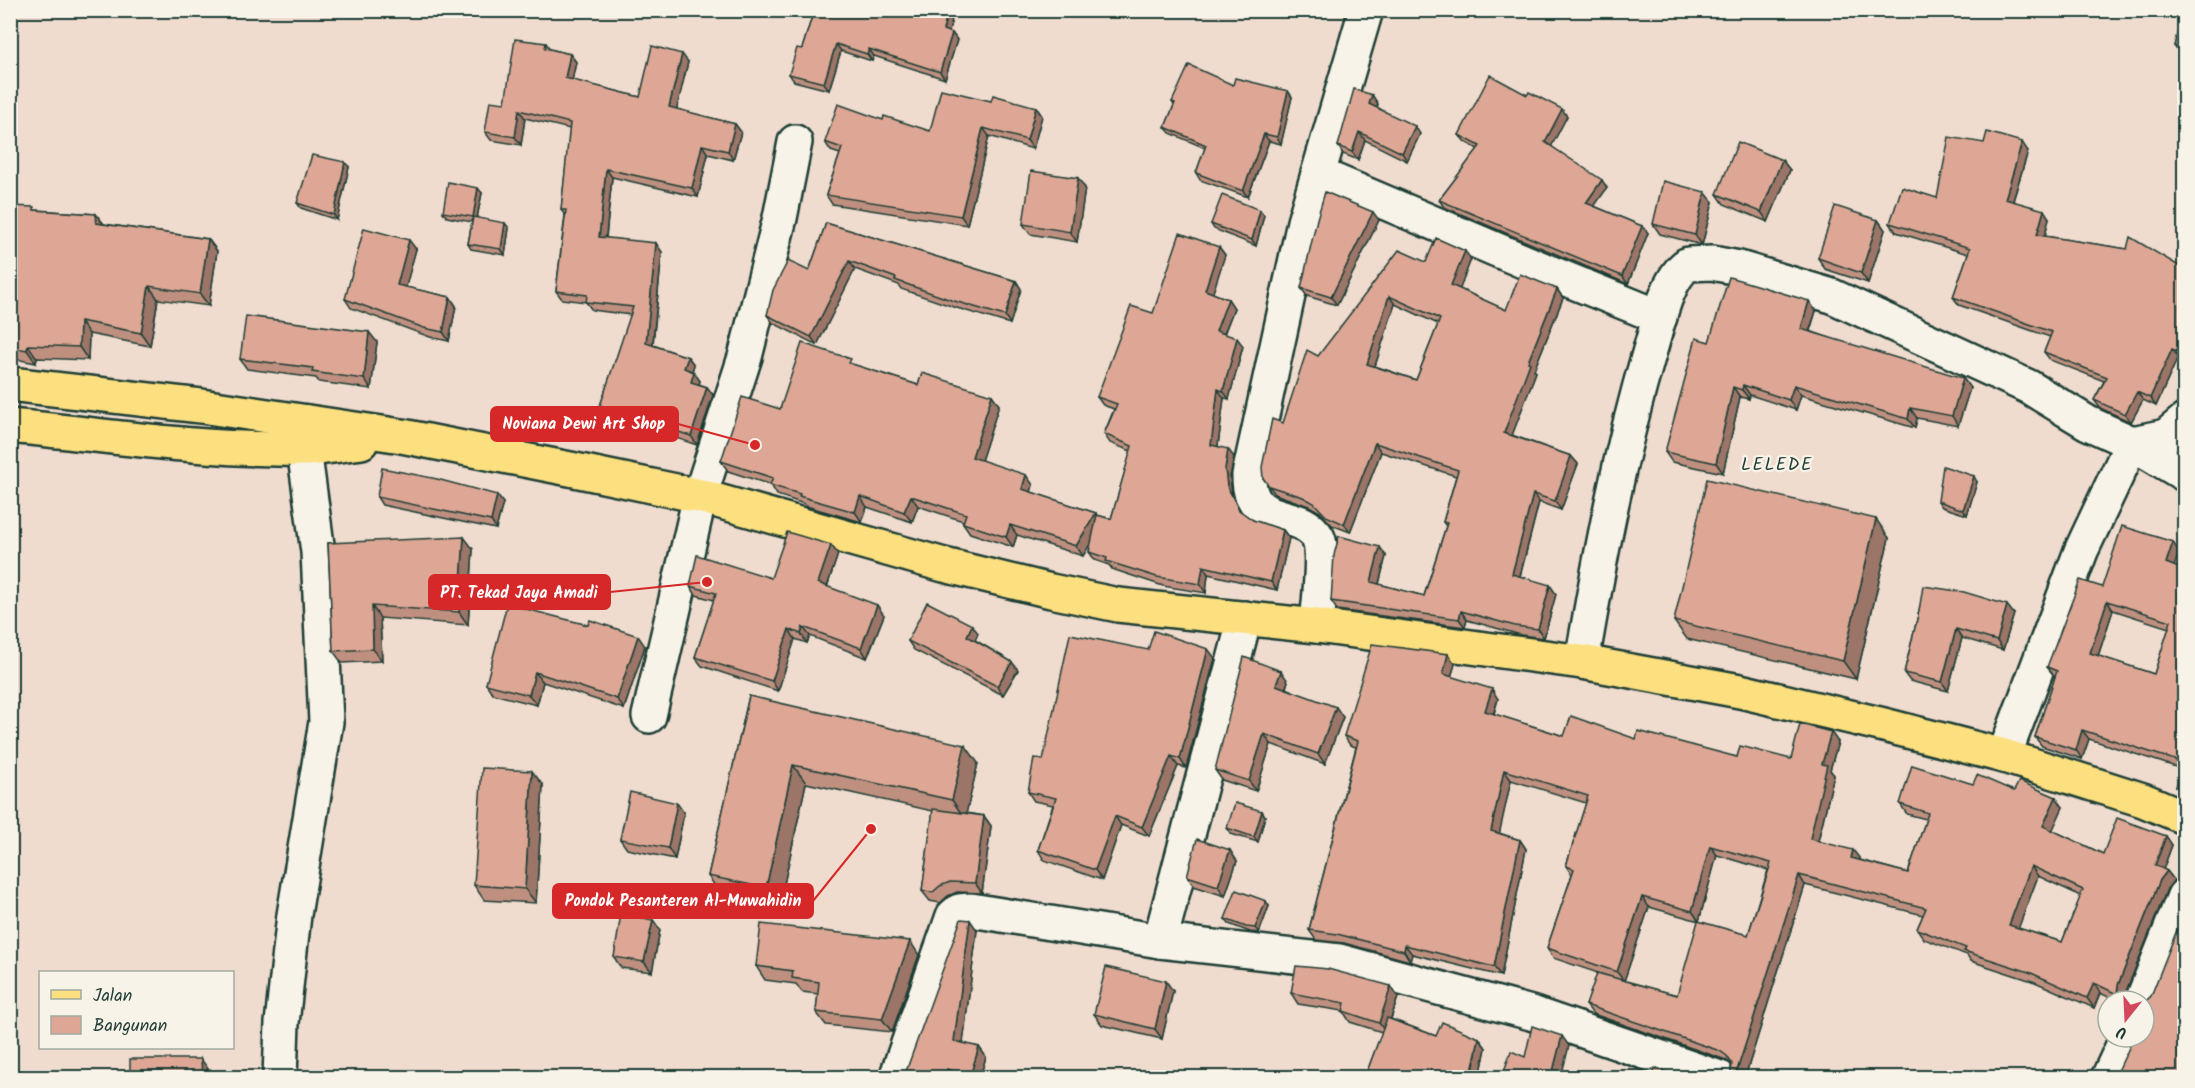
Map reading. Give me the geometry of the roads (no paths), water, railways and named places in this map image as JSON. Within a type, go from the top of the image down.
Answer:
[{"type":"main road","points":[[10,384],[135,398],[305,436]]},
{"type":"main road","points":[[10,426],[207,445],[305,436],[402,436],[700,496],[944,565],[1051,591],[1118,604],[1317,626],[1582,662],[1740,691],[1884,724],[2004,756],[2143,800],[2184,817]]},
{"type":"street","points":[[1317,626],[1321,565],[1318,538],[1314,532],[1303,525],[1265,511],[1258,505],[1249,491],[1249,475],[1301,233],[1364,17]]},
{"type":"street","points":[[649,716],[700,496],[745,357],[780,218],[795,142]]},
{"type":"street","points":[[1318,174],[1660,317]]},
{"type":"street","points":[[1582,662],[1608,514],[1637,396],[1660,317],[1673,282],[1682,267],[1688,264],[1712,263],[1739,268],[1832,296],[2029,387],[2088,423],[2132,443],[2184,474]]},
{"type":"street","points":[[2132,443],[2166,436],[2184,421]]},
{"type":"street","points":[[280,1077],[282,1023],[294,915],[326,722],[318,552],[305,436]]},
{"type":"street","points":[[2004,756],[2081,550],[2132,443]]},
{"type":"street","points":[[1160,941],[1245,618]]},
{"type":"street","points":[[2147,989],[2184,896]]},
{"type":"street","points":[[896,1077],[954,914],[971,910],[1160,941],[1339,961],[1531,1013],[1720,1077]]},
{"type":"street","points":[[2108,1077],[2121,1049]]},
{"type":"place","name":"Noviana Dewi Art Shop","points":[[755,445]]},
{"type":"place","name":"PT. Tekad Jaya Amadi","points":[[707,582]]},
{"type":"place","name":"Pondok Pesanteren Al-Muwahidin","points":[[871,829]]},
{"type":"district","name":"LELEDE","points":[[1777,464]]}]
